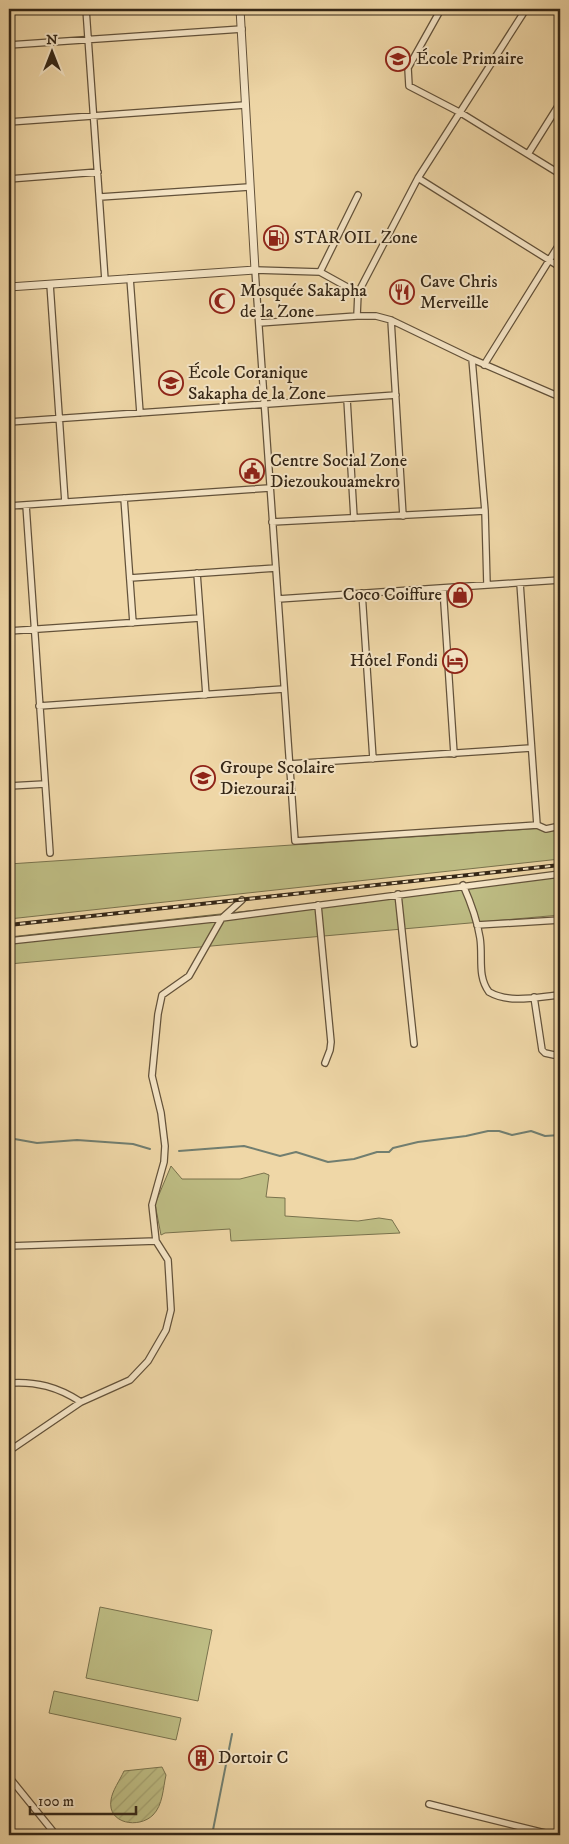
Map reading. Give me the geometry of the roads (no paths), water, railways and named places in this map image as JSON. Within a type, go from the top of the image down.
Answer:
[{"type":"street","points":[[86,9],[105,280]]},
{"type":"street","points":[[240,9],[249,187],[295,841],[536,825],[546,829],[560,826]]},
{"type":"street","points":[[441,9],[408,68],[409,86],[461,112],[560,174]]},
{"type":"street","points":[[357,316],[358,294],[418,178],[526,9]]},
{"type":"street","points":[[9,45],[242,30]]},
{"type":"street","points":[[528,154],[560,103]]},
{"type":"street","points":[[9,122],[245,105]]},
{"type":"street","points":[[9,178],[98,172]]},
{"type":"street","points":[[418,178],[560,267]]},
{"type":"street","points":[[100,197],[249,187]]},
{"type":"street","points":[[320,272],[358,195]]},
{"type":"street","points":[[484,364],[560,243]]},
{"type":"street","points":[[9,287],[255,270],[320,272],[358,294]]},
{"type":"street","points":[[130,278],[140,413]]},
{"type":"street","points":[[50,284],[65,502]]},
{"type":"street","points":[[259,323],[376,316],[391,320],[472,359],[560,397]]},
{"type":"street","points":[[391,320],[404,516]]},
{"type":"street","points":[[472,359],[485,511],[487,585]]},
{"type":"street","points":[[9,422],[396,395]]},
{"type":"street","points":[[347,399],[354,518]]},
{"type":"street","points":[[9,506],[270,488]]},
{"type":"street","points":[[124,498],[133,622]]},
{"type":"street","points":[[26,505],[50,853]]},
{"type":"street","points":[[272,522],[485,511]]},
{"type":"street","points":[[130,578],[276,568]]},
{"type":"street","points":[[197,573],[206,695]]},
{"type":"street","points":[[278,599],[560,580]]},
{"type":"street","points":[[520,583],[536,825]]},
{"type":"street","points":[[442,588],[454,754]]},
{"type":"street","points":[[362,594],[373,759]]},
{"type":"street","points":[[9,631],[200,618]]},
{"type":"street","points":[[40,706],[284,689]]},
{"type":"street","points":[[289,764],[531,748]]},
{"type":"street","points":[[9,786],[45,784]]},
{"type":"street","points":[[9,941],[222,918],[560,874]]},
{"type":"street","points":[[463,886],[474,912],[482,978],[489,992],[503,998],[560,995]]},
{"type":"street","points":[[398,894],[414,1044]]},
{"type":"street","points":[[9,1451],[80,1402],[130,1380],[148,1361],[166,1330],[171,1310],[168,1260],[156,1241],[152,1205],[164,1162],[165,1146],[161,1112],[152,1076],[158,1014],[162,995],[193,972],[212,932],[222,918],[242,900]]},
{"type":"street","points":[[318,905],[331,1042],[325,1063]]},
{"type":"street","points":[[477,925],[560,920]]},
{"type":"street","points":[[534,997],[542,1050],[545,1053],[554,1055]]},
{"type":"street","points":[[9,1246],[156,1241]]},
{"type":"street","points":[[9,1383],[38,1383],[54,1388],[80,1402]]},
{"type":"street","points":[[9,1777],[56,1835]]},
{"type":"street","points":[[429,1804],[553,1835]]},
{"type":"street","points":[[516,1835],[517,1827]]},
{"type":"waterway","points":[[179,1151],[244,1146],[280,1156],[296,1152],[328,1162],[354,1159],[377,1152],[389,1152],[393,1148],[418,1142],[466,1136],[488,1131],[499,1131],[512,1135],[531,1131],[545,1136],[560,1135]]},
{"type":"waterway","points":[[9,1138],[37,1143],[77,1140],[133,1144],[150,1149]]},
{"type":"waterway","points":[[212,1835],[232,1734]]},
{"type":"railway","points":[[9,925],[560,865]]},
{"type":"place","name":"École Primaire","points":[[398,59]]},
{"type":"place","name":"STAR OIL Zone","points":[[276,238]]},
{"type":"place","name":"Cave Chris Merveille","points":[[402,292]]},
{"type":"place","name":"Mosquée Sakapha de la Zone","points":[[222,301]]},
{"type":"place","name":"École Coranique Sakapha de la Zone","points":[[171,383]]},
{"type":"place","name":"Centre Social Zone Diezoukouamekro","points":[[252,471]]},
{"type":"place","name":"Coco Coiffure","points":[[460,595]]},
{"type":"place","name":"Hôtel Fondi","points":[[455,661]]},
{"type":"place","name":"Groupe Scolaire Diezourail","points":[[203,778]]},
{"type":"place","name":"Dortoir C","points":[[201,1758]]}]
